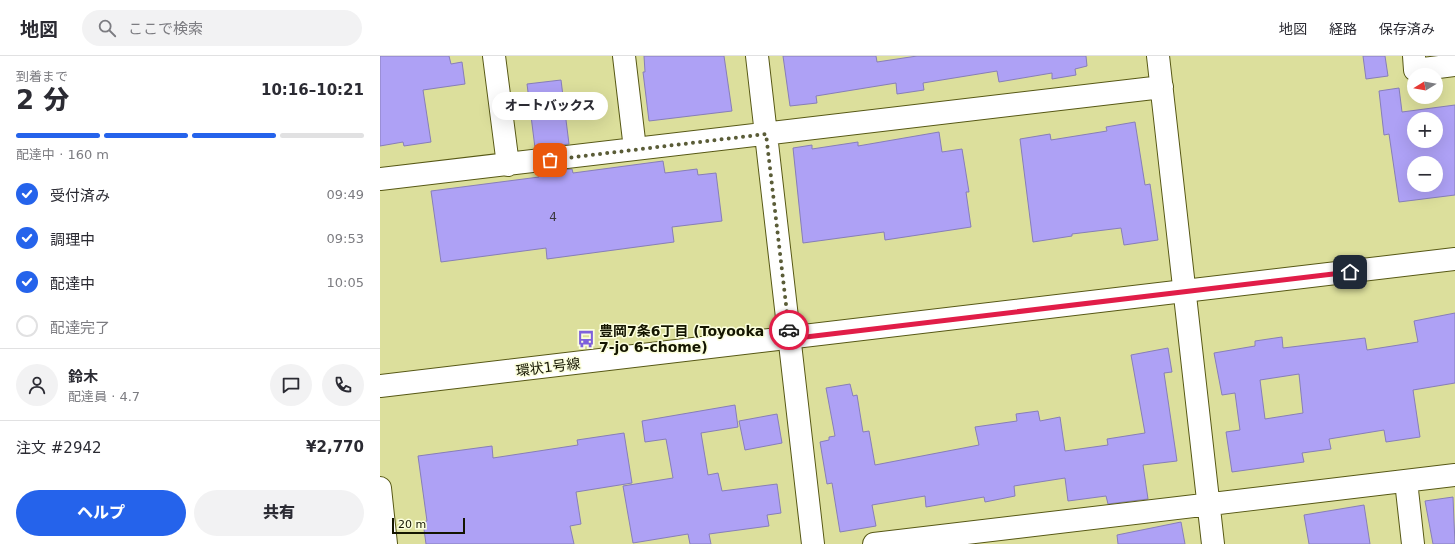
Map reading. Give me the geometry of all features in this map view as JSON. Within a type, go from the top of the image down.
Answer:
[{"type":"street","points":[[494,56],[508,165]]},
{"type":"street","points":[[624,56],[635,149]]},
{"type":"street","points":[[757,56],[787,301],[789,339],[813,544]]},
{"type":"street","points":[[1158,56],[1213,544]]},
{"type":"street","points":[[1414,56],[1415,70],[1455,65]]},
{"type":"street","points":[[380,179],[1162,87]]},
{"type":"street","name":"環状1号線","points":[[380,386],[789,339],[1455,259]]},
{"type":"street","points":[[874,544],[1013,536],[1209,504],[1455,475]]},
{"type":"street","points":[[1406,481],[1413,544]]},
{"type":"street","points":[[380,488],[386,544]]},
{"type":"building","points":[[380,56],[449,56],[451,64],[462,62],[465,84],[423,90],[431,142],[404,146],[403,142],[380,146]]},
{"type":"building","points":[[644,56],[724,56],[732,111],[649,121],[643,72],[645,72]]},
{"type":"building","points":[[783,56],[876,56],[877,62],[917,56],[1086,56],[1087,66],[1075,69],[1076,75],[1052,79],[1052,73],[999,82],[997,71],[923,83],[924,90],[897,94],[896,83],[816,96],[817,103],[790,106]]},
{"type":"building","points":[[1363,56],[1385,56],[1388,76],[1366,79]]},
{"type":"building","points":[[561,80],[569,144],[535,148],[527,84]]},
{"type":"building","points":[[1399,88],[1402,112],[1455,105],[1455,195],[1399,202],[1389,134],[1384,135],[1379,91]]},
{"type":"building","points":[[1135,122],[1145,185],[1150,184],[1158,240],[1124,245],[1121,228],[1072,234],[1072,236],[1033,242],[1020,139],[1050,134],[1051,140],[1107,131],[1106,127]]},
{"type":"building","points":[[939,132],[942,152],[962,149],[969,192],[966,192],[971,227],[885,240],[884,232],[803,243],[793,148],[812,145],[812,149],[858,142],[858,146]]},
{"type":"building","points":[[663,161],[665,173],[697,169],[698,175],[716,173],[722,221],[672,227],[674,242],[547,259],[546,248],[441,262],[431,191],[539,177],[538,173],[572,169],[573,173]]},
{"type":"building","points":[[1455,313],[1455,383],[1413,390],[1420,437],[1386,442],[1384,430],[1329,439],[1331,449],[1302,453],[1304,462],[1232,472],[1226,432],[1240,430],[1235,393],[1222,395],[1214,353],[1255,346],[1255,341],[1282,337],[1283,348],[1365,338],[1367,350],[1418,342],[1414,321]],"holes":[[[1299,374],[1303,413],[1265,419],[1260,380]]]},
{"type":"building","points":[[1168,348],[1172,372],[1164,373],[1177,461],[1143,465],[1148,499],[1108,504],[1106,496],[1068,501],[1065,478],[1014,486],[1015,496],[985,502],[984,497],[926,507],[925,496],[872,505],[876,526],[840,532],[832,483],[827,484],[820,442],[829,440],[829,437],[835,436],[826,388],[850,384],[853,396],[857,395],[863,432],[869,431],[875,465],[979,445],[975,427],[1017,421],[1016,414],[1038,411],[1040,421],[1060,417],[1065,451],[1108,445],[1107,439],[1145,433],[1131,355]]},
{"type":"building","points":[[735,405],[738,427],[701,433],[708,475],[718,473],[722,491],[777,484],[781,513],[767,515],[769,526],[709,534],[711,544],[690,544],[688,534],[633,543],[623,486],[673,478],[666,439],[645,442],[642,421]]},
{"type":"building","points":[[777,414],[782,443],[745,450],[739,421]]},
{"type":"building","points":[[624,433],[632,483],[576,492],[581,524],[570,526],[574,544],[426,544],[423,522],[427,521],[418,456],[492,446],[493,458],[578,445],[577,440]]},
{"type":"building","points":[[1453,497],[1455,544],[1433,544],[1425,501]]},
{"type":"building","points":[[1364,505],[1370,544],[1309,544],[1304,515]]},
{"type":"building","points":[[1181,522],[1185,544],[1118,544],[1117,535]]},
{"type":"way so far","points":[[550,160],[766,134],[787,301],[789,330]]},
{"type":"place","name":"オートバックス","points":[[550,160]]},
{"type":"place","name":"豊岡7条6丁目 (Toyooka 7-jo 6-chome)","points":[[586,339]]},
{"type":"route","points":[[789,330],[789,339],[1350,272]]}]
